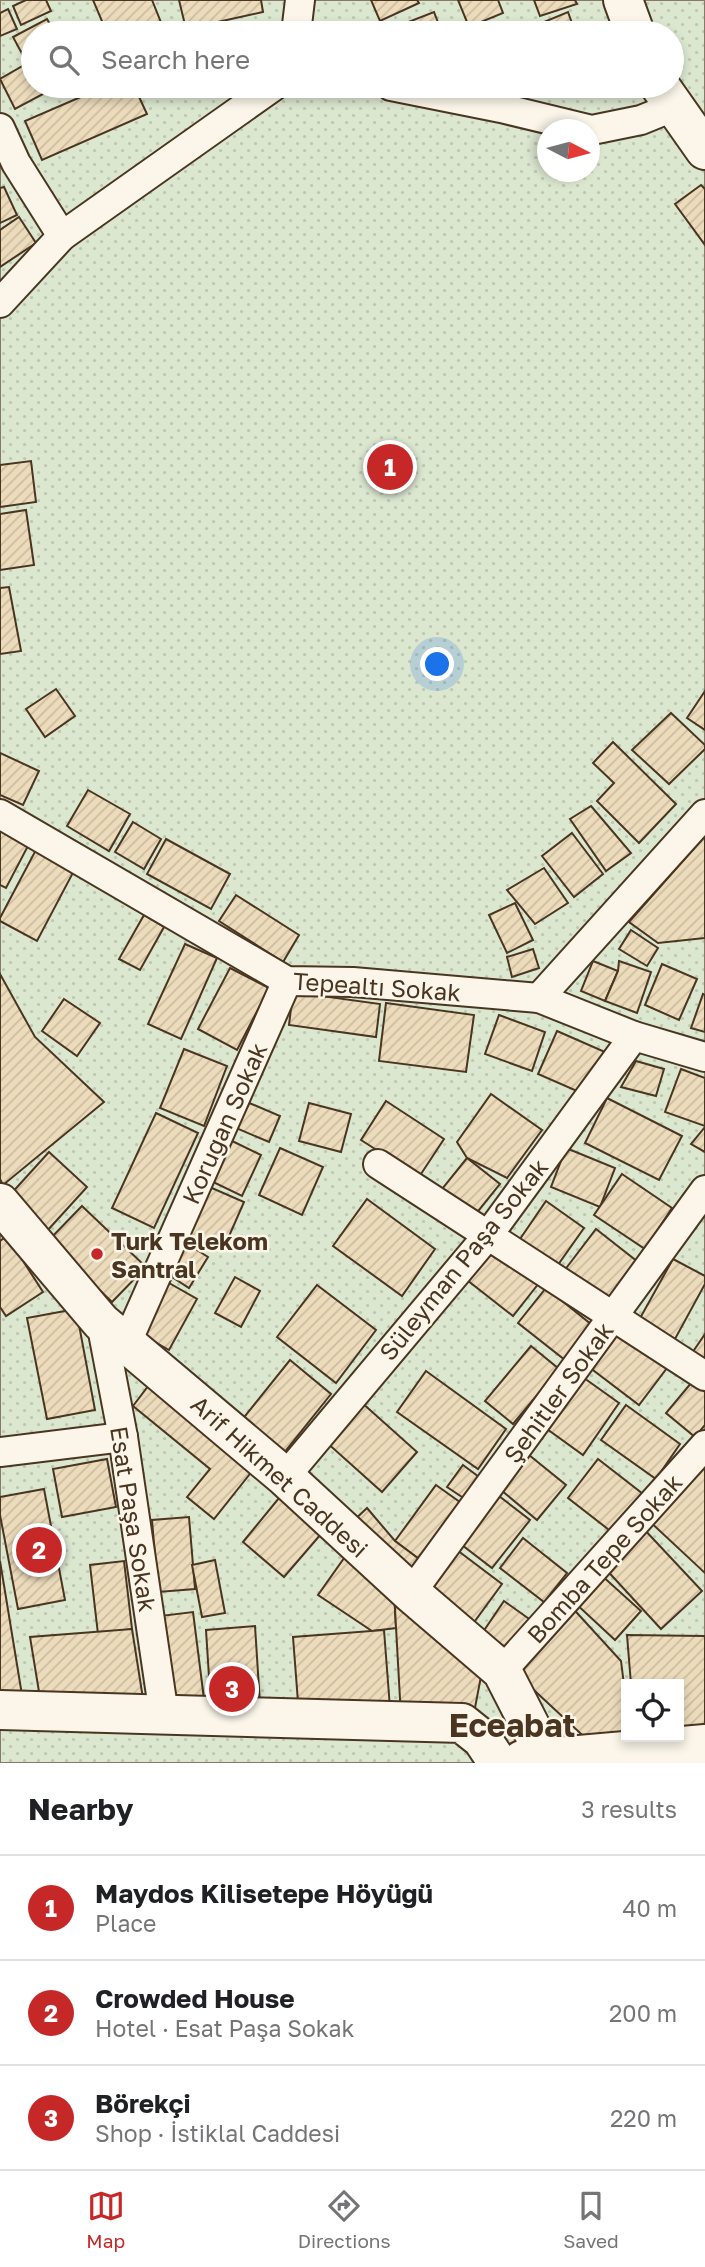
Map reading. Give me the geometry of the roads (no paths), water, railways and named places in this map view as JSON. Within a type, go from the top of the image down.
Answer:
[{"type":"street","points":[[297,21],[300,0]]},
{"type":"street","points":[[623,0],[631,21]]},
{"type":"street","points":[[0,303],[62,236],[257,98]]},
{"type":"street","points":[[450,98],[592,130],[641,120],[664,98]]},
{"type":"street","points":[[667,98],[705,150]]},
{"type":"street","points":[[0,128],[8,166],[62,236]]},
{"type":"street","name":"Tepealtı Sokak","points":[[0,814],[286,981],[353,982],[539,998],[634,1036],[705,1057]]},
{"type":"street","points":[[539,998],[705,814]]},
{"type":"street","name":"Korugan Sokak","points":[[114,1332],[286,981]]},
{"type":"street","name":"Süleyman Paşa Sokak","points":[[285,1477],[489,1234],[634,1036]]},
{"type":"street","points":[[377,1164],[705,1376]]},
{"type":"street","name":"Şehitler Sokak","points":[[411,1593],[705,1190]]},
{"type":"street","name":"Arif Hikmet Caddesi","points":[[0,1203],[114,1332],[285,1477],[411,1593],[502,1671],[546,1758]]},
{"type":"street","name":"Esat Paşa Sokak","points":[[114,1332],[122,1437],[164,1715]]},
{"type":"street","points":[[0,1452],[122,1437]]},
{"type":"street","name":"Bomba Tepe Sokak","points":[[502,1671],[705,1445]]},
{"type":"street","points":[[0,1710],[462,1723],[482,1739],[498,1763],[705,1744]]},
{"type":"place","name":"Maydos Kilisetepe Höyüğü","points":[[390,467]]},
{"type":"place","name":"Turk Telekom Santral","points":[[97,1254]]},
{"type":"place","name":"Crowded House","points":[[39,1550]]},
{"type":"place","name":"Börekçi","points":[[232,1689]]},
{"type":"district","name":"Eceabat","points":[[512,1725]]}]
